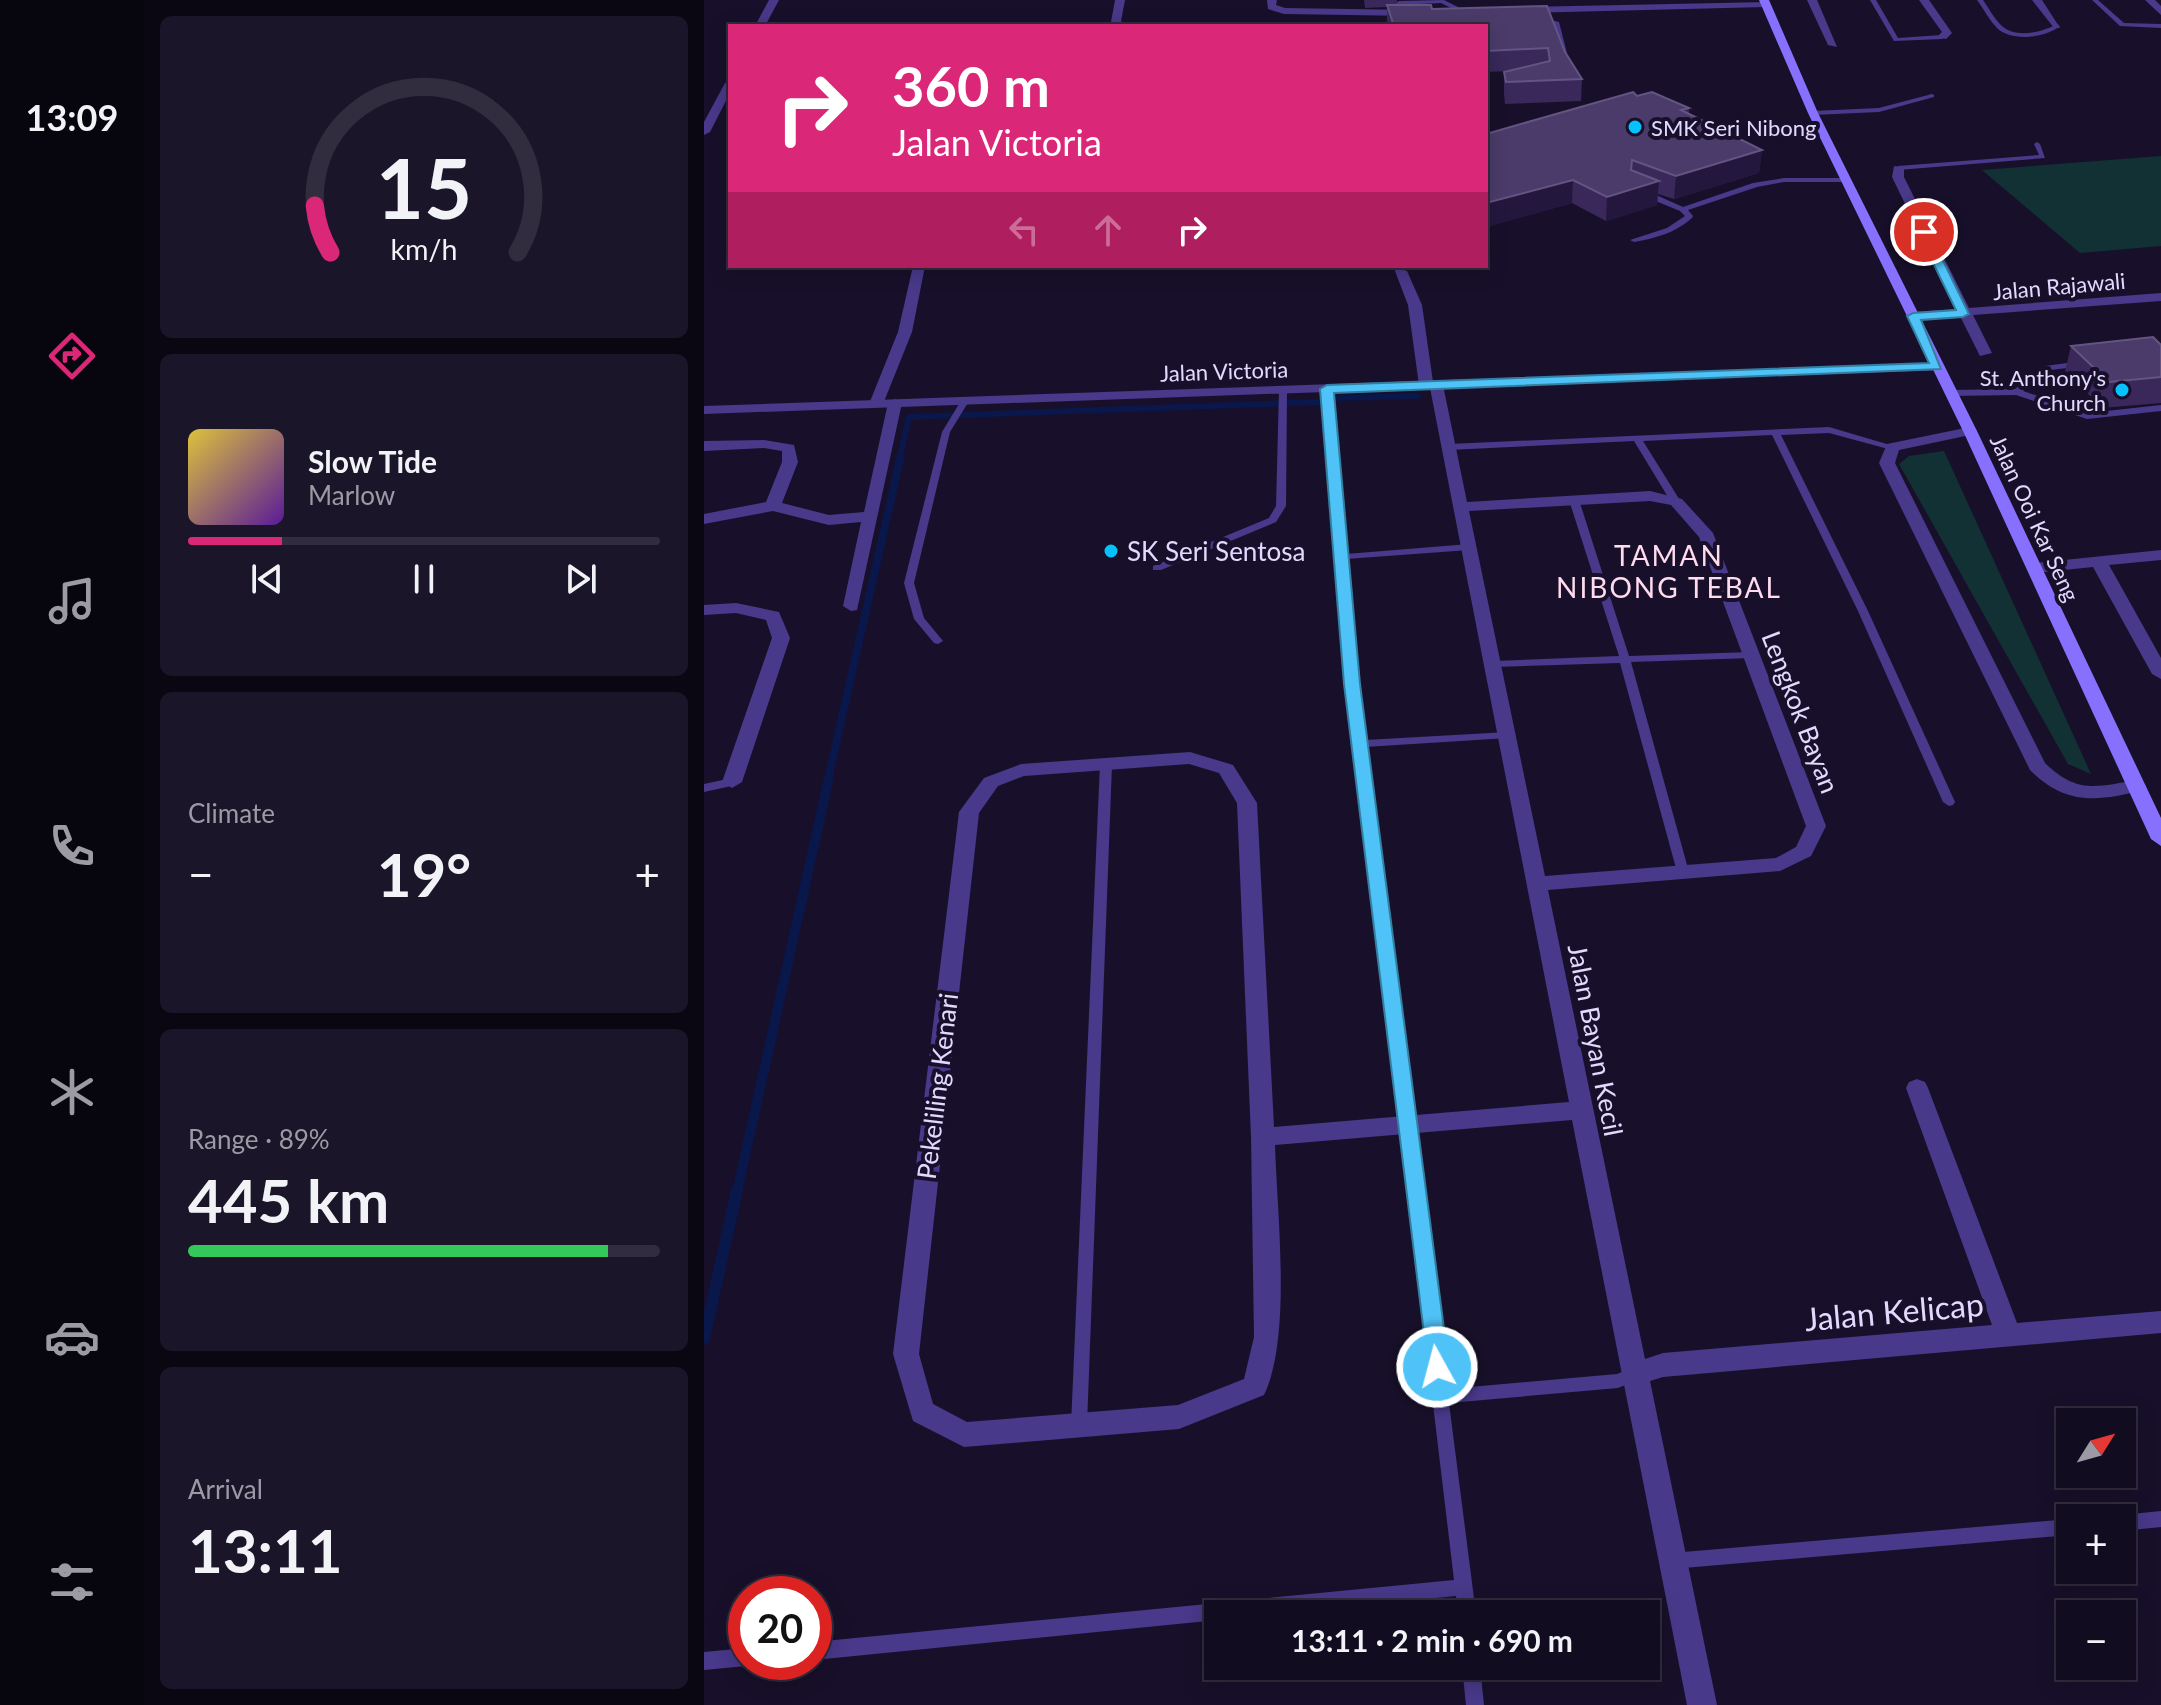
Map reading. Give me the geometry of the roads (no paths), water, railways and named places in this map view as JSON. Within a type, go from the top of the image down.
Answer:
[{"type":"main road","name":"Jalan Ooi Kar Seng","points":[[1765,2],[1813,113],[1970,431],[2161,839]]},
{"type":"street","points":[[761,24],[774,0]]},
{"type":"street","points":[[1118,24],[1120,0]]},
{"type":"street","points":[[1272,0],[1271,7],[1284,11],[1467,21],[1480,11]]},
{"type":"street","points":[[1812,0],[1833,45]]},
{"type":"street","points":[[1924,0],[1947,33],[1942,37]]},
{"type":"street","points":[[2037,0],[2057,26]]},
{"type":"street","points":[[2150,0],[2161,12]]},
{"type":"street","points":[[1513,15],[1765,2]]},
{"type":"street","points":[[1343,24],[1344,14]]},
{"type":"street","points":[[704,132],[728,87]]},
{"type":"street","points":[[1898,168],[1898,177],[1963,314],[1985,353]]},
{"type":"street","points":[[876,404],[905,332],[919,268]]},
{"type":"street","name":"Jalan Bayan Kecil","points":[[1401,271],[1415,305],[1431,385],[1449,447],[1702,1705]]},
{"type":"street","name":"Jalan Rajawali","points":[[1913,316],[2161,297]]},
{"type":"street","name":"Jalan Victoria","points":[[704,410],[895,403],[959,410],[1282,399],[1327,389],[1937,367]]},
{"type":"street","points":[[851,606],[895,403]]},
{"type":"street","points":[[1970,431],[1892,447],[1887,463],[2037,766],[2055,786],[2082,794],[2136,786]]},
{"type":"street","points":[[704,446],[764,444],[789,448],[790,462],[773,506]]},
{"type":"street","points":[[1460,507],[1650,496],[1676,502]]},
{"type":"street","name":"Lengkok Bayan","points":[[1536,884],[1780,864],[1804,851],[1816,826],[1707,536],[1676,502]]},
{"type":"street","points":[[704,519],[773,506],[829,520],[869,516]]},
{"type":"street","points":[[2035,568],[2161,555]]},
{"type":"street","points":[[2099,562],[2161,674]]},
{"type":"street","points":[[704,610],[736,608],[773,616],[781,638],[732,782]]},
{"type":"street","name":"Pekeliling Kenari","points":[[1190,758],[1226,769],[1247,803],[1263,1137],[1267,1337],[1255,1387],[1179,1417],[964,1435],[922,1412],[906,1354],[969,812],[991,782],[1021,770],[1106,764],[1190,758]]},
{"type":"street","points":[[1917,1088],[2009,1335]]},
{"type":"street","points":[[1263,1137],[1581,1110]]},
{"type":"street","name":"Jalan Kelicap","points":[[1634,1374],[1663,1365],[2161,1322]]},
{"type":"lane","points":[[1873,0],[1896,40],[1942,37]]},
{"type":"lane","points":[[1980,0],[2001,29],[2010,33],[2048,32],[2057,26]]},
{"type":"lane","points":[[2095,0],[2122,25],[2161,26]]},
{"type":"lane","points":[[1399,3],[1439,1],[1467,21]]},
{"type":"lane","points":[[1513,15],[1556,22],[1570,72]]},
{"type":"lane","points":[[1385,21],[1426,20]]},
{"type":"lane","points":[[1453,20],[1467,21]]},
{"type":"lane","points":[[1813,113],[1879,110],[1932,96]]},
{"type":"lane","points":[[1898,168],[2043,157],[2037,144]]},
{"type":"lane","points":[[1683,209],[1756,185],[1784,180],[1845,180]]},
{"type":"lane","points":[[1633,188],[1683,209],[1689,216],[1663,235],[1634,240]]},
{"type":"lane","points":[[2017,392],[2048,368],[2091,363]]},
{"type":"lane","points":[[1327,389],[1339,557],[1360,744],[1465,1600]]},
{"type":"lane","points":[[1950,393],[2017,392],[2087,416],[2161,408]]},
{"type":"lane","points":[[1157,568],[1273,520],[1281,506],[1282,399]]},
{"type":"lane","points":[[938,641],[919,619],[909,583],[946,432],[959,410]]},
{"type":"lane","points":[[1449,447],[1829,430],[1892,447]]},
{"type":"lane","points":[[1776,434],[1863,611],[1949,802]]},
{"type":"lane","points":[[1638,440],[1676,502]]},
{"type":"lane","points":[[1574,500],[1625,660],[1683,872]]},
{"type":"lane","points":[[1339,557],[1469,547]]},
{"type":"lane","points":[[1494,664],[1752,655]]},
{"type":"lane","points":[[1360,744],[1508,735]]},
{"type":"lane","points":[[1079,1425],[1106,764]]},
{"type":"lane","points":[[704,788],[732,782]]},
{"type":"lane","points":[[1441,1397],[1618,1381],[1634,1374]]},
{"type":"lane","points":[[2136,1522],[2161,1519]]},
{"type":"lane","points":[[1672,1561],[2056,1528]]},
{"type":"lane","points":[[832,1649],[1464,1587]]},
{"type":"lane","points":[[704,1661],[728,1659]]},
{"type":"lane","points":[[1472,1680],[1475,1705]]},
{"type":"waterway","points":[[1338,398],[1418,396]]},
{"type":"waterway","points":[[899,461],[909,417],[1318,402]]},
{"type":"waterway","points":[[827,784],[900,459]]},
{"type":"waterway","points":[[737,1192],[828,782]]},
{"type":"waterway","points":[[704,1339],[737,1190]]},
{"type":"place","name":"SMK Seri Nibong","points":[[1635,127]]},
{"type":"place","name":"St. Anthony's Church","points":[[2122,390]]},
{"type":"place","name":"SK Seri Sentosa","points":[[1111,551]]},
{"type":"district","name":"TAMAN NIBONG TEBAL","points":[[1669,571]]}]
